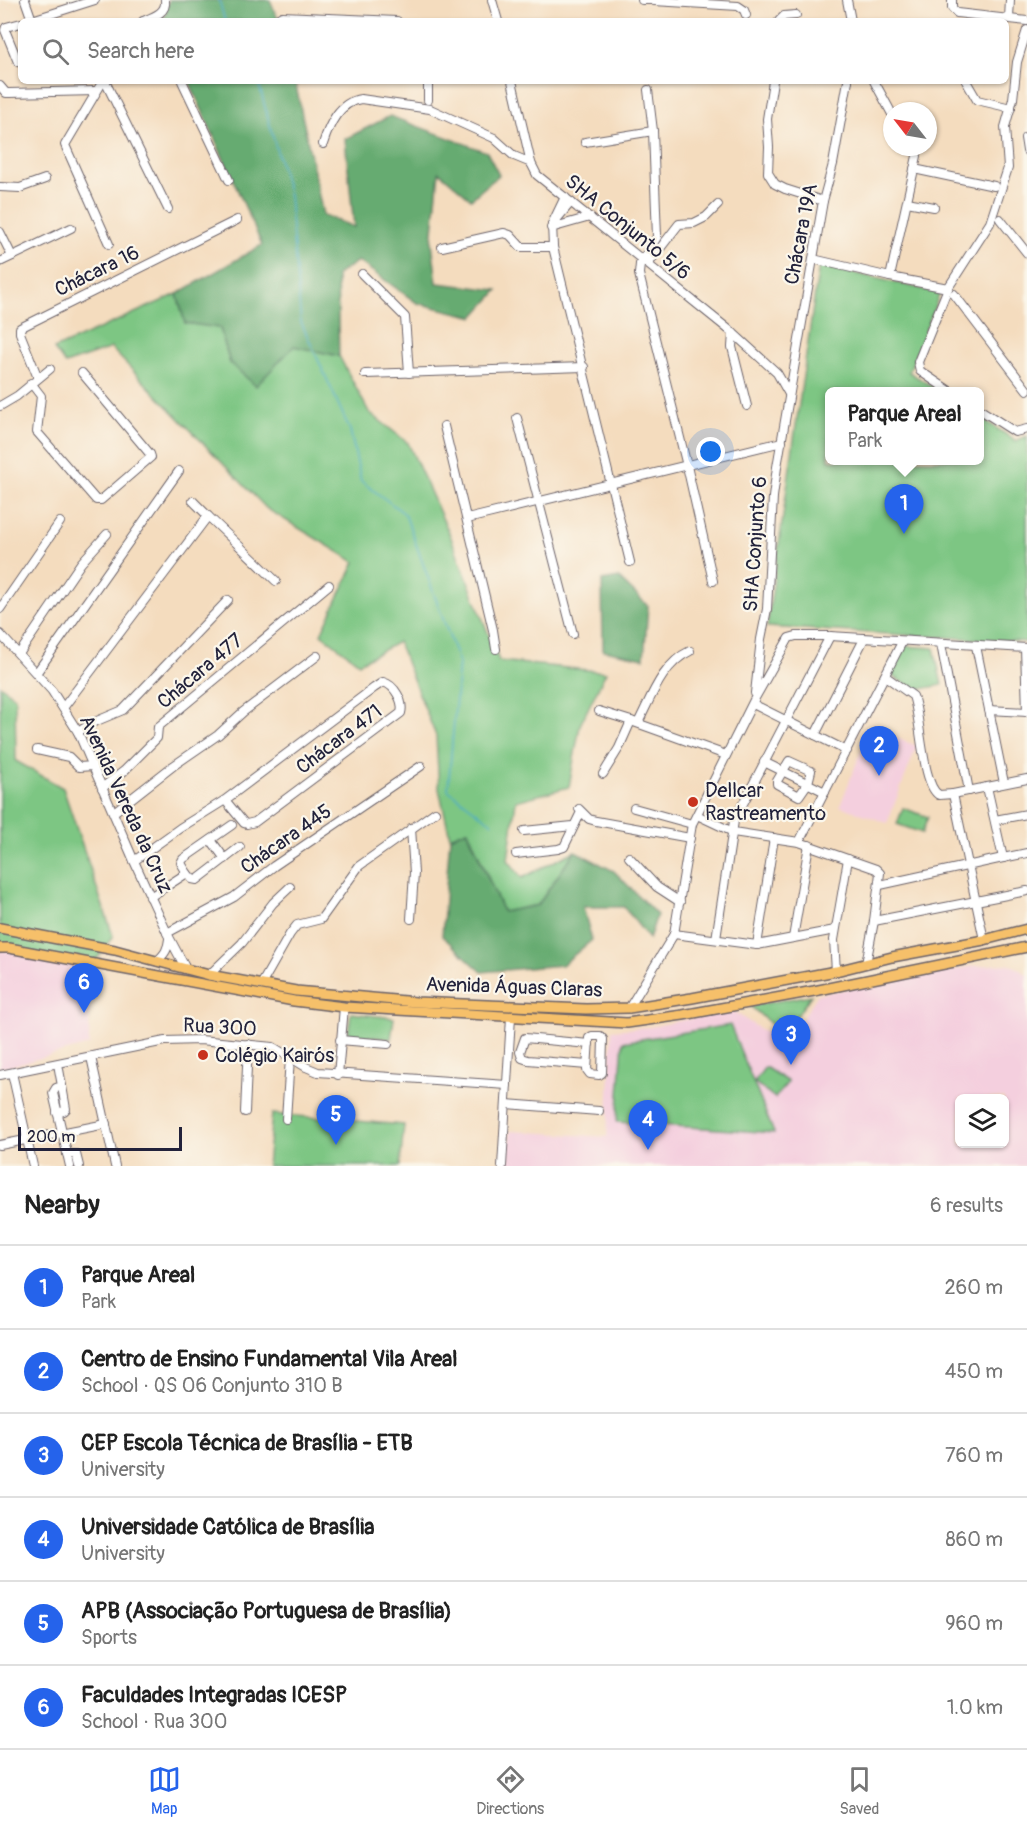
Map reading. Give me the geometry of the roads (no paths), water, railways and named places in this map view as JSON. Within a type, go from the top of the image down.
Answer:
[{"type":"main road","name":"Avenida Águas Claras","points":[[0,928],[115,950],[209,975],[261,985],[295,996],[601,1008],[692,998],[836,971],[1027,929]]},
{"type":"main road","name":"Avenida Águas Claras","points":[[0,948],[344,1006],[599,1022],[646,1022],[814,991],[1027,947]]},
{"type":"main road","points":[[920,952],[918,962],[922,969]]},
{"type":"main road","points":[[892,957],[896,964],[893,974]]},
{"type":"main road","points":[[176,979],[183,976],[186,969]]},
{"type":"main road","points":[[692,998],[695,1006],[692,1014]]},
{"type":"main road","points":[[599,1022],[601,1008]]},
{"type":"street","points":[[25,0],[30,18]]},
{"type":"street","points":[[36,18],[95,0]]},
{"type":"street","points":[[152,18],[165,9],[165,0]]},
{"type":"street","points":[[492,0],[497,18]]},
{"type":"street","points":[[642,0],[738,6],[744,10],[746,15]]},
{"type":"street","points":[[847,0],[850,18]]},
{"type":"street","points":[[952,0],[952,8],[957,13],[990,18]]},
{"type":"street","points":[[1010,0],[1009,18],[1027,21]]},
{"type":"street","points":[[782,18],[796,15]]},
{"type":"street","points":[[279,18],[282,16],[328,18]]},
{"type":"street","points":[[18,24],[6,27],[4,30],[18,62]]},
{"type":"street","points":[[944,387],[920,371],[918,362],[951,291],[990,223],[1008,168],[1009,157],[1005,131],[1011,108],[1017,62],[1027,30]]},
{"type":"street","points":[[101,84],[65,145],[109,244]]},
{"type":"street","points":[[106,84],[168,209]]},
{"type":"street","points":[[183,84],[229,180]]},
{"type":"street","points":[[428,84],[428,100]]},
{"type":"street","name":"SHA Conjunto 5/6","points":[[513,84],[531,163],[537,176],[733,333],[781,378],[789,394]]},
{"type":"street","points":[[773,84],[767,119],[768,173],[775,184],[823,201]]},
{"type":"street","name":"Chácara 19A","points":[[789,394],[823,201],[833,164],[847,84]]},
{"type":"street","points":[[876,84],[885,102]]},
{"type":"street","points":[[968,84],[977,100],[1011,108]]},
{"type":"street","points":[[0,86],[6,93],[96,90]]},
{"type":"street","points":[[645,262],[657,237],[653,131],[648,90]]},
{"type":"street","points":[[323,144],[330,125],[339,111],[354,100],[361,99],[430,109],[494,138],[514,156],[531,163]]},
{"type":"street","points":[[585,142],[653,131]]},
{"type":"street","points":[[1025,138],[1027,151]]},
{"type":"street","points":[[890,277],[918,156]]},
{"type":"street","points":[[914,169],[994,186]]},
{"type":"street","points":[[0,187],[14,189],[45,179]]},
{"type":"street","points":[[568,200],[551,228],[553,247],[630,562]]},
{"type":"street","points":[[907,202],[934,207]]},
{"type":"street","points":[[713,582],[687,466],[641,286],[639,267],[679,224],[694,223],[706,217],[718,205]]},
{"type":"street","points":[[551,228],[590,217]]},
{"type":"street","points":[[1000,219],[1027,253]]},
{"type":"street","name":"Chácara 16","points":[[34,381],[20,328],[237,220]]},
{"type":"street","points":[[0,262],[71,228]]},
{"type":"street","points":[[0,232],[12,256]]},
{"type":"street","points":[[442,247],[504,233],[510,235],[521,247],[553,247]]},
{"type":"street","points":[[813,259],[951,291],[1027,390]]},
{"type":"street","points":[[362,274],[405,317],[409,373]]},
{"type":"street","points":[[733,333],[732,347],[747,406]]},
{"type":"street","points":[[365,374],[584,367]]},
{"type":"street","points":[[772,369],[784,370],[793,367]]},
{"type":"street","points":[[0,406],[17,396],[50,369]]},
{"type":"street","points":[[34,381],[41,396],[38,432],[96,500],[101,500],[151,457],[82,373]]},
{"type":"street","name":"SHA Conjunto 6","points":[[754,700],[767,609],[773,497],[789,394]]},
{"type":"street","points":[[984,413],[1015,432],[1027,429]]},
{"type":"street","points":[[517,418],[573,634]]},
{"type":"street","points":[[444,426],[496,649]]},
{"type":"street","points":[[467,519],[782,442]]},
{"type":"street","points":[[37,672],[179,471]]},
{"type":"street","points":[[193,501],[276,581]]},
{"type":"street","points":[[63,708],[208,516]]},
{"type":"street","points":[[0,609],[60,522]]},
{"type":"street","points":[[20,654],[87,555],[107,534]]},
{"type":"street","name":"Chácara 477","points":[[102,788],[124,771],[159,736],[158,727],[329,585]]},
{"type":"street","points":[[78,732],[92,723],[123,710],[228,600]]},
{"type":"street","name":"Avenida Vereda da Cruz","points":[[0,634],[37,672],[78,732],[150,897],[186,969]]},
{"type":"street","points":[[716,939],[734,821],[830,636]]},
{"type":"street","points":[[635,1003],[674,934],[692,824],[754,700],[789,638],[830,636],[1026,648],[1027,712],[988,710]]},
{"type":"street","points":[[815,735],[864,639]]},
{"type":"street","points":[[799,842],[902,642]]},
{"type":"street","points":[[940,644],[969,791]]},
{"type":"street","points":[[976,646],[1004,783]]},
{"type":"street","points":[[603,774],[664,674],[676,660],[690,651]]},
{"type":"street","points":[[114,812],[173,766],[218,735],[243,712],[317,656]]},
{"type":"street","points":[[885,676],[911,693],[915,700],[926,769],[933,791],[943,796],[1027,779]]},
{"type":"street","name":"Chácara 471","points":[[134,861],[225,800],[374,688],[383,682],[392,686],[402,706],[401,713],[255,822],[244,823],[225,800]]},
{"type":"street","points":[[754,700],[847,751]]},
{"type":"street","points":[[599,711],[726,755]]},
{"type":"street","points":[[37,750],[69,757],[79,767],[93,766]]},
{"type":"street","points":[[764,762],[825,792]]},
{"type":"street","points":[[788,762],[793,762],[811,771],[808,783],[801,795],[796,795],[777,784],[783,772],[788,762]]},
{"type":"street","name":"Chácara 445","points":[[168,935],[234,897],[274,866],[421,766]]},
{"type":"street","points":[[987,787],[1003,858]]},
{"type":"street","points":[[953,794],[984,940]]},
{"type":"street","points":[[634,808],[692,824]]},
{"type":"street","points":[[516,854],[564,847],[580,811],[589,819],[690,838]]},
{"type":"street","points":[[261,985],[297,926],[321,919],[354,871],[435,812]]},
{"type":"street","points":[[697,815],[733,832],[799,842],[878,871],[881,875],[880,885],[866,964]]},
{"type":"street","points":[[995,820],[1027,815]]},
{"type":"street","points":[[232,825],[183,859],[181,863],[192,879],[197,880],[240,848]]},
{"type":"street","points":[[524,831],[573,826]]},
{"type":"street","points":[[411,828],[414,873],[411,919]]},
{"type":"street","points":[[758,945],[774,838]]},
{"type":"street","points":[[211,840],[225,859]]},
{"type":"street","points":[[793,938],[808,845]]},
{"type":"street","points":[[880,885],[1027,854]]},
{"type":"street","points":[[629,857],[657,887],[680,902]]},
{"type":"street","points":[[836,971],[834,940],[848,859]]},
{"type":"street","points":[[150,897],[187,873]]},
{"type":"street","points":[[209,975],[242,943],[273,903],[290,887]]},
{"type":"street","points":[[874,921],[1027,891]]},
{"type":"street","points":[[674,934],[758,945],[836,930]]},
{"type":"street","points":[[157,961],[168,948],[168,935]]},
{"type":"street","points":[[338,1075],[344,1006]]},
{"type":"street","points":[[502,1166],[511,1017]]},
{"type":"street","points":[[592,1036],[600,1036],[603,1039],[601,1074],[589,1074],[587,1065],[592,1036]]},
{"type":"street","points":[[587,1065],[528,1060],[522,1058],[520,1050],[525,1038],[589,1044]]},
{"type":"street","name":"Rua 300","points":[[0,1075],[165,1041],[200,1040],[273,1047],[318,1072],[338,1075],[507,1085]]},
{"type":"street","points":[[340,1040],[388,1044]]},
{"type":"street","points":[[245,1112],[248,1044]]},
{"type":"street","points":[[510,1049],[520,1050]]},
{"type":"street","points":[[91,1057],[115,1166]]},
{"type":"street","points":[[286,1119],[290,1058]]},
{"type":"street","points":[[58,1064],[66,1109],[57,1113],[70,1166]]},
{"type":"street","points":[[12,1072],[33,1166]]},
{"type":"street","points":[[506,1104],[599,1111]]},
{"type":"street","points":[[0,1145],[106,1124]]},
{"type":"street","points":[[67,1154],[76,1154],[79,1166]]},
{"type":"waterway","points":[[219,0],[224,18]]},
{"type":"waterway","points":[[259,84],[289,196],[301,322],[350,430],[361,481],[405,514],[459,663],[448,790],[492,823]]},
{"type":"place","name":"Parque Areal","points":[[904,534]]},
{"type":"place","name":"Centro de Ensino Fundamental Vila Areal","points":[[879,776]]},
{"type":"place","name":"Dellcar Rastreamento","points":[[693,802]]},
{"type":"place","name":"Faculdades Integradas ICESP","points":[[84,1013]]},
{"type":"place","name":"Colégio Kairós","points":[[203,1055]]},
{"type":"place","name":"CEP Escola Técnica de Brasília - ETB","points":[[791,1065]]},
{"type":"place","name":"APB (Associação Portuguesa de Brasília)","points":[[336,1145]]},
{"type":"place","name":"Universidade Católica de Brasília","points":[[648,1150]]}]
